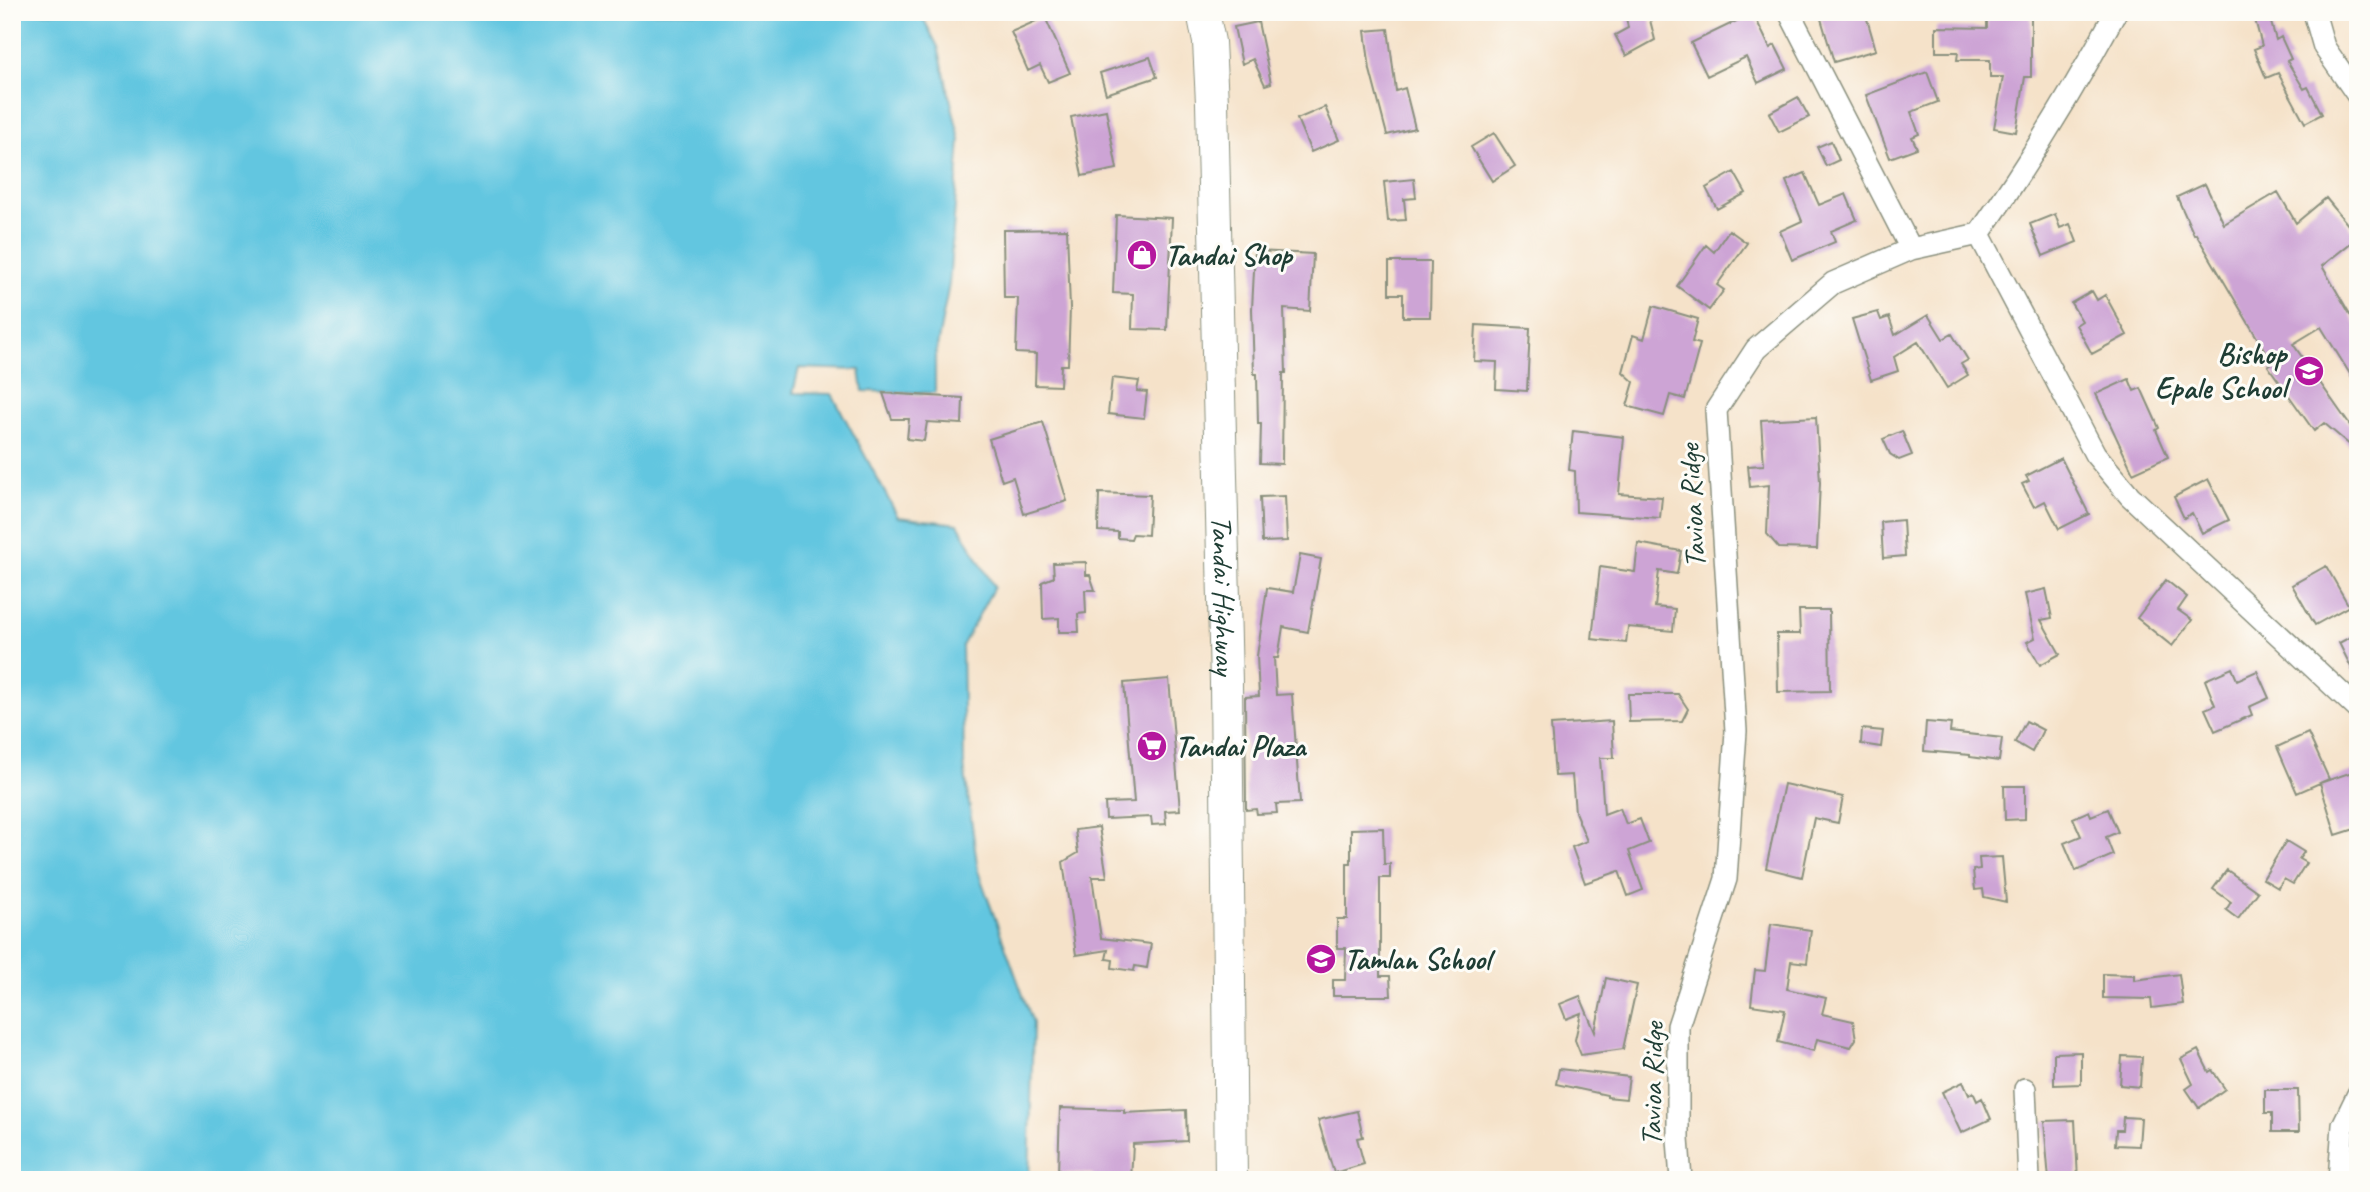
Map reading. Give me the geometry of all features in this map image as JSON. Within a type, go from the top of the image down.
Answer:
[{"type":"main road","name":"Tandai Highway","points":[[1203,12],[1209,42],[1212,103],[1226,682],[1231,1180]]},
{"type":"street","points":[[1788,12],[1911,249]]},
{"type":"street","points":[[2116,12],[2015,182],[1979,234],[2071,413],[2095,454],[2130,496],[2358,709]]},
{"type":"street","points":[[2314,12],[2325,47],[2358,96]]},
{"type":"street","name":"Tavioa Ridge","points":[[1681,1180],[1678,1139],[1678,1026],[1726,879],[1736,731],[1717,410],[1756,349],[1833,283],[1911,249],[1979,234]]},
{"type":"street","points":[[2025,1089],[2029,1180]]},
{"type":"street","points":[[2339,1180],[2343,1125],[2358,1094]]},
{"type":"water","points":[[12,12],[920,12],[938,47],[960,140],[949,284],[935,357],[935,393],[863,391],[860,370],[799,368],[793,393],[832,394],[898,517],[958,524],[994,587],[962,646],[964,765],[978,871],[1033,1023],[1029,1180],[12,1180]]},
{"type":"building","points":[[1625,12],[1648,12],[1655,40],[1626,56],[1615,35],[1628,28]]},
{"type":"building","points":[[1819,12],[1865,12],[1876,50],[1834,62]]},
{"type":"building","points":[[1987,12],[2031,12],[2031,77],[2025,77],[2016,132],[1994,128],[2003,77],[1990,77],[1990,60],[1957,60],[1958,52],[1936,52],[1936,27],[1987,28]]},
{"type":"building","points":[[2253,12],[2268,12],[2276,40],[2281,37],[2291,59],[2287,61],[2304,89],[2308,87],[2322,114],[2305,123],[2278,73],[2266,78],[2254,49],[2262,46]]},
{"type":"building","points":[[1753,13],[1770,48],[1775,45],[1787,69],[1758,83],[1746,57],[1707,76],[1691,43]]},
{"type":"building","points":[[1045,17],[1070,73],[1048,82],[1040,65],[1028,71],[1011,32]]},
{"type":"building","points":[[1258,22],[1271,83],[1265,85],[1253,59],[1242,64],[1234,27]]},
{"type":"building","points":[[1388,29],[1396,91],[1405,88],[1415,128],[1387,135],[1370,70],[1365,31]]},
{"type":"building","points":[[1150,57],[1157,77],[1106,94],[1100,73]]},
{"type":"building","points":[[1927,72],[1938,102],[1911,112],[1919,134],[1912,137],[1917,148],[1890,158],[1866,95]]},
{"type":"building","points":[[1798,97],[1809,117],[1779,132],[1769,113]]},
{"type":"building","points":[[1325,107],[1339,140],[1311,152],[1297,119]]},
{"type":"building","points":[[1106,110],[1117,169],[1082,176],[1071,117]]},
{"type":"building","points":[[1494,133],[1515,166],[1492,181],[1471,147]]},
{"type":"building","points":[[1831,141],[1839,160],[1826,166],[1817,147]]},
{"type":"building","points":[[1734,172],[1746,193],[1717,209],[1706,188]]},
{"type":"building","points":[[1805,173],[1819,205],[1846,194],[1857,220],[1831,231],[1835,242],[1792,260],[1780,231],[1802,221],[1786,181]]},
{"type":"building","points":[[1414,179],[1416,198],[1404,199],[1406,220],[1388,221],[1384,182]]},
{"type":"building","points":[[2205,184],[2224,224],[2278,192],[2296,223],[2326,198],[2358,237],[2322,266],[2358,328],[2358,387],[2321,327],[2293,344],[2358,437],[2358,452],[2324,423],[2314,431],[2268,366],[2272,363],[2196,234],[2194,235],[2177,197]]},
{"type":"building","points":[[2055,214],[2060,228],[2070,224],[2077,242],[2043,256],[2030,224]]},
{"type":"building","name":"Tandai Shop","points":[[1116,215],[1172,218],[1167,330],[1132,329],[1133,294],[1113,293]]},
{"type":"building","points":[[1067,229],[1070,308],[1068,365],[1061,365],[1060,386],[1035,385],[1036,354],[1016,353],[1018,298],[1004,298],[1003,230]]},
{"type":"building","points":[[1729,230],[1747,243],[1717,285],[1724,290],[1709,310],[1677,286],[1706,245],[1714,252]]},
{"type":"building","points":[[1255,251],[1313,254],[1310,311],[1284,309],[1286,373],[1283,373],[1282,464],[1260,463],[1261,424],[1258,424],[1257,374],[1254,374],[1252,309]]},
{"type":"building","points":[[1389,262],[1431,262],[1430,317],[1403,317],[1403,294],[1389,294]]},
{"type":"building","points":[[2092,291],[2097,300],[2105,295],[2127,335],[2092,354],[2076,325],[2082,321],[2071,303]]},
{"type":"building","points":[[1653,306],[1698,319],[1692,342],[1700,344],[1685,399],[1670,395],[1664,416],[1627,406],[1634,382],[1623,372],[1633,335],[1644,339]]},
{"type":"building","points":[[1878,312],[1881,320],[1889,317],[1895,335],[1928,315],[1943,339],[1952,334],[1968,360],[1961,364],[1968,375],[1947,388],[1918,342],[1894,357],[1898,371],[1871,380],[1852,319]]},
{"type":"building","points":[[1476,325],[1530,328],[1527,391],[1496,389],[1497,362],[1474,361]]},
{"type":"building","points":[[1112,378],[1139,381],[1137,391],[1147,392],[1144,418],[1108,414]]},
{"type":"building","points":[[2129,379],[2134,391],[2141,388],[2159,428],[2156,430],[2168,457],[2133,473],[2096,394]]},
{"type":"building","points":[[883,393],[963,398],[962,424],[927,422],[924,441],[907,439],[909,419],[892,419]]},
{"type":"building","points":[[1816,417],[1820,482],[1817,549],[1779,548],[1767,534],[1769,485],[1750,487],[1748,466],[1764,465],[1761,420]]},
{"type":"building","points":[[1043,422],[1067,501],[1024,514],[1013,477],[1002,481],[989,439]]},
{"type":"building","points":[[1573,431],[1624,437],[1619,494],[1662,497],[1660,518],[1576,512],[1575,471],[1569,470]]},
{"type":"building","points":[[1902,431],[1912,455],[1899,460],[1890,454],[1883,439]]},
{"type":"building","points":[[2061,458],[2089,514],[2059,529],[2045,501],[2034,507],[2022,484],[2029,481],[2026,476]]},
{"type":"building","points":[[2208,479],[2229,520],[2202,533],[2192,513],[2184,518],[2174,497]]},
{"type":"building","points":[[1099,493],[1150,495],[1148,535],[1133,534],[1131,539],[1118,538],[1118,532],[1098,531]]},
{"type":"building","points":[[1285,496],[1287,541],[1262,542],[1260,497]]},
{"type":"building","points":[[1903,520],[1905,556],[1883,558],[1881,522]]},
{"type":"building","points":[[1638,543],[1681,551],[1677,574],[1659,571],[1655,607],[1675,609],[1673,631],[1628,627],[1626,643],[1592,639],[1600,567],[1635,572]]},
{"type":"building","points":[[1300,555],[1321,559],[1308,632],[1283,627],[1278,658],[1274,658],[1276,695],[1292,694],[1300,803],[1276,804],[1277,813],[1257,814],[1256,809],[1246,810],[1245,697],[1259,696],[1257,656],[1267,588],[1293,592]]},
{"type":"building","points":[[1086,562],[1086,575],[1090,575],[1095,590],[1085,590],[1086,613],[1078,614],[1079,632],[1059,632],[1059,618],[1043,619],[1042,582],[1054,577],[1053,563]]},
{"type":"building","points":[[2326,566],[2349,606],[2315,625],[2292,585]]},
{"type":"building","points":[[2166,580],[2187,597],[2178,610],[2192,620],[2172,646],[2137,618]]},
{"type":"building","points":[[2046,589],[2052,618],[2041,620],[2060,654],[2040,665],[2027,642],[2035,638],[2025,594]]},
{"type":"building","points":[[1799,610],[1829,610],[1830,691],[1778,692],[1777,634],[1800,634]]},
{"type":"building","points":[[2358,633],[2358,681],[2339,643]]},
{"type":"building","points":[[2232,668],[2237,680],[2257,671],[2269,698],[2249,707],[2252,715],[2215,731],[2205,709],[2215,705],[2205,680]]},
{"type":"building","name":"Tandai Plaza","points":[[1169,679],[1180,810],[1165,811],[1166,824],[1152,825],[1151,817],[1106,819],[1105,803],[1134,802],[1124,683]]},
{"type":"building","points":[[1628,694],[1678,694],[1688,709],[1682,721],[1629,722]]},
{"type":"building","points":[[1612,721],[1614,758],[1600,758],[1604,814],[1620,808],[1626,824],[1640,819],[1649,843],[1629,851],[1643,890],[1628,896],[1619,871],[1585,883],[1572,847],[1587,841],[1575,812],[1572,775],[1555,776],[1551,725]]},
{"type":"building","points":[[2026,721],[2043,730],[2032,752],[2015,742]]},
{"type":"building","points":[[1926,722],[1951,724],[1950,732],[2002,738],[1999,761],[1970,755],[1924,751]]},
{"type":"building","points":[[1862,729],[1883,731],[1881,747],[1861,744]]},
{"type":"building","points":[[2308,733],[2329,779],[2297,793],[2277,747]]},
{"type":"building","points":[[2355,771],[2358,781],[2358,828],[2336,835],[2320,783]]},
{"type":"building","points":[[1784,784],[1843,797],[1838,823],[1814,818],[1802,877],[1766,868]]},
{"type":"building","points":[[2004,786],[2025,786],[2025,819],[2005,820]]},
{"type":"building","points":[[2108,809],[2118,832],[2106,837],[2113,855],[2076,871],[2064,843],[2081,836],[2073,818],[2089,811],[2091,816]]},
{"type":"building","points":[[1099,827],[1107,877],[1092,877],[1101,938],[1151,944],[1147,968],[1135,966],[1134,971],[1112,968],[1113,960],[1106,959],[1108,950],[1076,955],[1063,862],[1078,853],[1075,830]]},
{"type":"building","points":[[1383,828],[1384,864],[1390,864],[1390,878],[1380,878],[1380,976],[1390,976],[1391,996],[1333,996],[1333,980],[1345,980],[1346,948],[1337,948],[1337,919],[1347,919],[1347,863],[1351,863],[1351,829]]},
{"type":"building","points":[[2286,841],[2304,852],[2299,859],[2306,863],[2293,884],[2284,879],[2278,888],[2263,879]]},
{"type":"building","points":[[2002,857],[2006,902],[1984,897],[1983,889],[1975,890],[1973,870],[1980,869],[1979,858]]},
{"type":"building","points":[[2227,870],[2258,892],[2238,919],[2226,910],[2231,902],[2213,889]]},
{"type":"building","points":[[1771,924],[1811,930],[1807,963],[1791,961],[1787,989],[1826,998],[1822,1014],[1853,1021],[1856,1039],[1851,1047],[1817,1039],[1814,1051],[1778,1042],[1785,1010],[1751,1005],[1755,970],[1765,971]]},
{"type":"building","points":[[2103,974],[2134,975],[2134,980],[2179,974],[2183,1004],[2152,1008],[2151,999],[2103,998]]},
{"type":"building","points":[[1606,978],[1637,985],[1623,1049],[1581,1055],[1575,1040],[1581,1013],[1566,1019],[1560,1004],[1580,996],[1595,1032]]},
{"type":"building","points":[[2198,1050],[2209,1072],[2212,1070],[2225,1089],[2199,1108],[2186,1089],[2193,1084],[2181,1059]]},
{"type":"building","points":[[2081,1052],[2081,1084],[2054,1085],[2054,1053]]},
{"type":"building","points":[[2122,1056],[2142,1057],[2140,1087],[2120,1085]]},
{"type":"building","points":[[1559,1069],[1629,1077],[1626,1099],[1556,1084]]},
{"type":"building","points":[[1963,1082],[1969,1095],[1973,1092],[1977,1101],[1982,1098],[1991,1119],[1961,1133],[1942,1092]]},
{"type":"building","points":[[2265,1090],[2298,1090],[2299,1132],[2272,1132],[2272,1113],[2265,1113]]},
{"type":"building","points":[[1060,1108],[1124,1110],[1124,1113],[1186,1110],[1187,1141],[1133,1144],[1131,1180],[1093,1180],[1093,1174],[1058,1173]]},
{"type":"building","points":[[1357,1111],[1363,1137],[1357,1138],[1364,1164],[1334,1173],[1318,1120]]},
{"type":"building","points":[[2123,1117],[2141,1118],[2139,1146],[2115,1145],[2116,1130],[2122,1130]]},
{"type":"building","points":[[2075,1120],[2078,1180],[2049,1180],[2044,1121]]},
{"type":"place","name":"Tandai Shop","points":[[1142,255]]},
{"type":"place","name":"Bishop Epale School","points":[[2309,371]]},
{"type":"place","name":"Tandai Plaza","points":[[1152,746]]},
{"type":"place","name":"Tamlan School","points":[[1321,959]]}]
